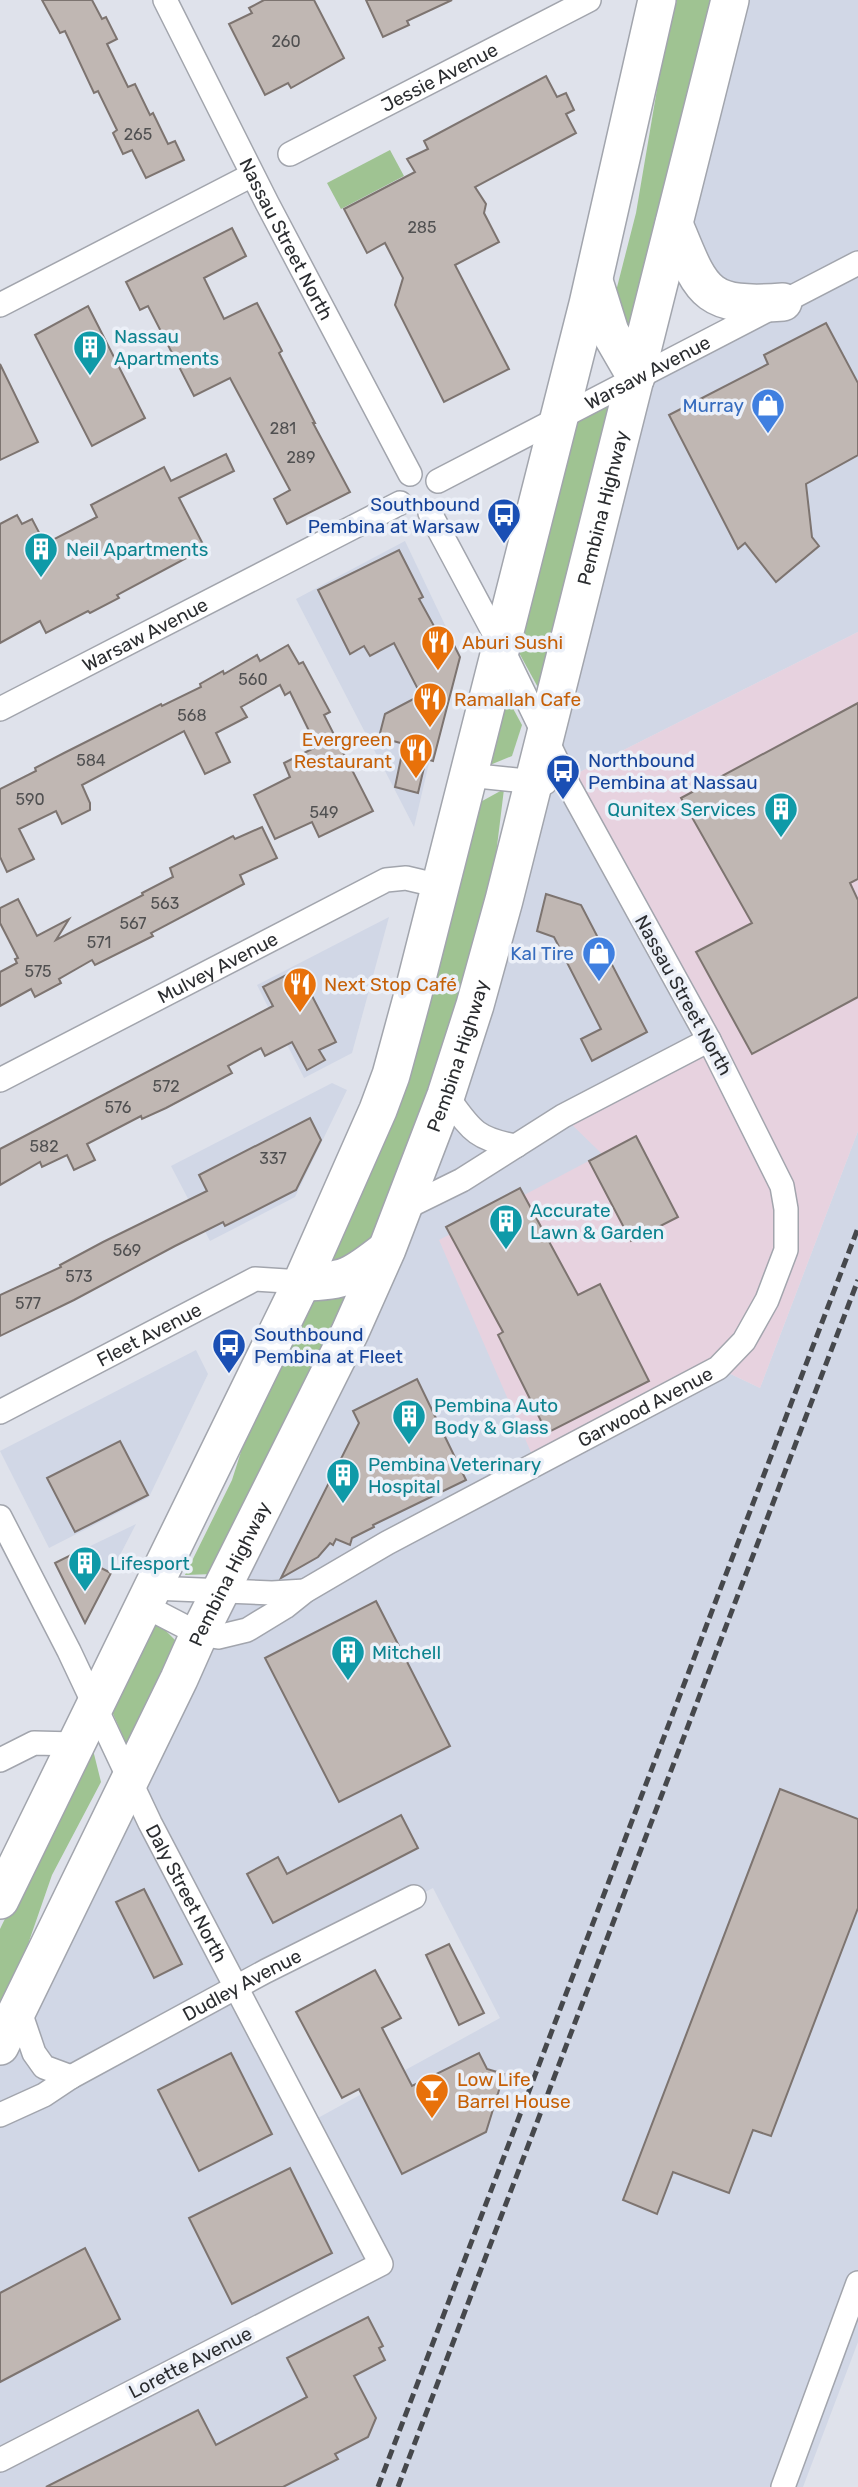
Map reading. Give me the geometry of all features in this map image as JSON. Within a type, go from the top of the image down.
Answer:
[{"type":"main road","points":[[0,1900],[302,1282],[387,1089],[593,280],[657,0]]},
{"type":"main road","name":"Pembina Highway","points":[[0,2046],[199,1634],[350,1332],[387,1249],[446,1095],[488,960],[552,784],[545,740],[730,0]]},
{"type":"main road","points":[[674,224],[696,278],[718,298],[746,304],[783,302]]},
{"type":"main road","points":[[593,280],[610,332],[636,377]]},
{"type":"main road","points":[[302,1282],[335,1282],[358,1273],[387,1249]]},
{"type":"street","name":"Nassau Street North","points":[[165,0],[252,175],[410,474]]},
{"type":"street","name":"Jessie Avenue","points":[[289,154],[589,0]]},
{"type":"street","points":[[0,305],[252,175]]},
{"type":"street","name":"Warsaw Avenue","points":[[438,481],[858,263]]},
{"type":"street","points":[[410,474],[428,474],[438,481],[441,488],[440,502],[430,513],[416,516],[404,509],[398,490],[405,478],[410,474]]},
{"type":"street","name":"Warsaw Avenue","points":[[0,709],[400,503]]},
{"type":"street","points":[[430,513],[501,646],[545,740]]},
{"type":"street","points":[[468,775],[552,784]]},
{"type":"street","name":"Nassau Street North","points":[[552,784],[709,1040],[782,1186],[786,1209]]},
{"type":"street","name":"Mulvey Avenue","points":[[0,1080],[386,880],[406,878],[440,886]]},
{"type":"street","points":[[403,1209],[462,1180],[564,1116],[709,1040]]},
{"type":"street","points":[[446,1095],[471,1129],[496,1142],[516,1146]]},
{"type":"street","name":"Garwood Avenue","points":[[148,1596],[199,1634],[218,1637],[247,1630],[285,1608],[305,1591],[387,1543],[718,1368],[744,1341],[767,1300],[786,1250],[786,1209]]},
{"type":"street","name":"Fleet Avenue","points":[[0,1412],[255,1279],[302,1282]]},
{"type":"street","name":"Daly Street North","points":[[0,1517],[58,1628],[129,1783],[381,2264]]},
{"type":"street","name":"Garwood Avenue","points":[[148,1596],[221,1591],[305,1591]]},
{"type":"street","points":[[0,1760],[34,1743],[75,1744]]},
{"type":"street","name":"Dudley Avenue","points":[[0,2115],[44,2095],[71,2077],[235,1989],[414,1897]]},
{"type":"street","points":[[19,2009],[34,2053],[44,2067],[71,2077]]},
{"type":"street","name":"Lorette Avenue","points":[[0,2459],[381,2264]]},
{"type":"street","points":[[783,2487],[858,2283]]},
{"type":"shaded area","points":[[730,0],[858,0],[858,632],[572,776],[709,1040],[564,1116],[603,1154],[718,1368],[760,1388],[858,1131],[858,2342],[803,2487],[0,2487],[0,2046],[387,1249],[636,377],[681,355],[746,304],[674,224]],"holes":[[[433,1888],[500,2018],[307,2124],[235,1988]]]},
{"type":"shaded area","points":[[405,541],[456,648],[414,827],[296,599]]},
{"type":"shaded area","points":[[858,632],[858,1131],[760,1388],[718,1368],[536,1464],[439,1240],[602,1154],[563,1116],[709,1040],[572,776]]},
{"type":"shaded area","points":[[389,917],[352,1053],[304,1078],[257,985]]},
{"type":"shaded area","points":[[332,1083],[347,1090],[295,1197],[210,1241],[171,1166]]},
{"type":"shaded area","points":[[196,1350],[208,1374],[149,1497],[49,1548],[0,1451]]},
{"type":"shaded area","points":[[136,1524],[90,1613],[55,1563]]},
{"type":"green space","points":[[677,0],[715,0],[632,335],[613,303],[636,213],[664,48]]},
{"type":"green space","points":[[390,150],[404,176],[341,209],[327,183]]},
{"type":"green space","points":[[615,399],[541,693],[517,649],[571,422]]},
{"type":"green space","points":[[504,692],[522,725],[512,756],[485,767]]},
{"type":"green space","points":[[504,789],[493,879],[456,1024],[371,1252],[324,1269],[401,1102],[475,805]]},
{"type":"green space","points":[[350,1292],[213,1574],[185,1575],[232,1480],[252,1417],[309,1295]]},
{"type":"green space","points":[[155,1620],[179,1644],[128,1748],[110,1707]]},
{"type":"green space","points":[[91,1742],[101,1782],[52,1875],[17,1976],[0,2010],[0,1929]]},
{"type":"building","points":[[42,0],[92,0],[102,19],[106,17],[117,39],[107,44],[128,87],[135,84],[168,144],[175,141],[184,160],[146,178],[132,150],[123,154],[113,133],[117,130],[98,91],[94,93],[65,31],[60,33]]},
{"type":"building","points":[[264,0],[314,0],[344,58],[291,88],[288,83],[265,95],[229,24],[252,13],[249,8]]},
{"type":"building","points":[[366,0],[452,0],[407,21],[409,25],[383,37]]},
{"type":"building","points":[[546,76],[557,97],[566,93],[574,110],[566,114],[576,133],[475,187],[486,204],[484,213],[499,242],[455,265],[509,369],[444,402],[395,305],[403,278],[385,243],[367,253],[344,209],[415,172],[407,159],[428,149],[424,141]]},
{"type":"building","points":[[232,228],[246,256],[204,278],[224,319],[257,303],[282,351],[279,353],[313,423],[350,492],[287,524],[274,499],[290,490],[230,378],[194,396],[148,306],[140,310],[126,282]]},
{"type":"building","name":"Nassau Apartments","points":[[88,306],[145,418],[92,446],[35,335]]},
{"type":"building","name":"Murray","points":[[826,323],[858,383],[858,455],[806,484],[812,537],[819,546],[776,582],[745,543],[738,549],[669,415],[768,364],[764,355]]},
{"type":"building","points":[[0,364],[38,442],[0,460]]},
{"type":"building","points":[[226,454],[234,471],[179,498],[205,548],[117,595],[119,598],[90,613],[88,611],[46,633],[40,621],[0,643],[0,524],[17,515],[22,524],[32,519],[45,544],[97,517],[91,505],[164,467],[171,481]]},
{"type":"building","points":[[399,550],[423,597],[419,599],[440,637],[448,633],[460,657],[433,761],[426,759],[418,793],[395,787],[404,744],[379,737],[385,714],[421,695],[394,643],[370,656],[364,646],[350,654],[318,590]]},
{"type":"building","points":[[288,645],[299,664],[303,662],[330,712],[324,715],[373,811],[319,837],[312,822],[275,839],[254,795],[290,777],[284,763],[314,748],[312,744],[315,743],[290,692],[285,695],[280,685],[241,707],[247,717],[216,733],[230,762],[205,774],[184,731],[82,785],[90,803],[90,810],[62,824],[56,811],[19,829],[34,859],[7,872],[0,857],[0,789],[64,753],[201,687],[200,684],[223,671],[224,674],[257,655],[260,661]]},
{"type":"building","name":"Qunitex Services","points":[[858,703],[858,879],[850,883],[858,900],[858,997],[752,1054],[696,952],[752,923],[681,798]]},
{"type":"building","points":[[262,827],[277,858],[240,875],[244,884],[151,933],[153,936],[95,965],[92,960],[59,979],[61,983],[35,997],[31,989],[0,1006],[0,972],[17,963],[15,959],[18,958],[0,923],[0,908],[18,899],[37,936],[69,919],[56,940],[173,877],[170,868],[233,836],[235,839]]},
{"type":"building","name":"Kal Tire","points":[[546,894],[581,905],[647,1032],[592,1061],[581,1039],[601,1029],[554,937],[537,931]]},
{"type":"building","points":[[298,969],[336,1042],[319,1050],[325,1060],[307,1070],[292,1042],[265,1056],[261,1048],[228,1066],[232,1073],[166,1108],[142,1119],[141,1116],[87,1144],[95,1160],[74,1170],[67,1155],[42,1167],[40,1162],[0,1185],[0,1149],[273,1006],[263,987]]},
{"type":"building","points":[[310,1118],[321,1140],[296,1190],[225,1226],[223,1222],[0,1336],[0,1295],[61,1267],[60,1265],[103,1242],[207,1191],[199,1175]]},
{"type":"building","points":[[636,1136],[678,1217],[631,1241],[589,1161]]},
{"type":"building","points":[[520,1188],[578,1295],[600,1284],[649,1381],[547,1433],[498,1335],[503,1332],[446,1227]]},
{"type":"building","points":[[417,1379],[466,1480],[373,1525],[374,1527],[352,1538],[350,1545],[336,1539],[333,1545],[330,1543],[318,1557],[281,1578],[359,1423],[353,1411]]},
{"type":"building","points":[[120,1441],[148,1495],[75,1532],[47,1478]]},
{"type":"building","name":"Lifesport","points":[[73,1554],[111,1573],[85,1623],[55,1563]]},
{"type":"building","name":"Mitchell","points":[[376,1601],[450,1746],[339,1802],[265,1658]]},
{"type":"building","points":[[780,1789],[858,1819],[858,1908],[771,2136],[753,2130],[729,2193],[673,2172],[657,2214],[623,2200]]},
{"type":"building","points":[[401,1815],[418,1848],[273,1923],[247,1874],[278,1857],[287,1874]]},
{"type":"building","points":[[144,1889],[182,1964],[154,1978],[116,1902]]},
{"type":"building","points":[[449,1944],[484,2013],[459,2025],[426,1955]]},
{"type":"building","points":[[375,1970],[401,2018],[382,2028],[412,2086],[479,2053],[487,2069],[504,2074],[486,2132],[402,2174],[359,2089],[342,2098],[296,2012]]},
{"type":"building","points":[[231,2053],[272,2134],[199,2171],[158,2090]]},
{"type":"building","points":[[290,2168],[332,2253],[232,2304],[189,2218]]},
{"type":"building","points":[[85,2248],[120,2319],[0,2382],[0,2293]]},
{"type":"building","points":[[368,2317],[383,2346],[379,2348],[385,2360],[354,2376],[376,2418],[368,2437],[335,2454],[338,2459],[283,2487],[46,2487],[198,2410],[216,2445],[307,2397],[287,2358]]},
{"type":"railway","points":[[378,2487],[858,1228]]},
{"type":"railway","points":[[398,2487],[858,1280]]},
{"type":"place","name":"Nassau Apartments","points":[[90,377]]},
{"type":"place","name":"Murray","points":[[768,435]]},
{"type":"place","name":"Southbound Pembina at Warsaw","points":[[504,545]]},
{"type":"place","name":"Neil Apartments","points":[[41,579]]},
{"type":"place","name":"Aburi Sushi","points":[[438,672]]},
{"type":"place","name":"Ramallah Cafe","points":[[430,729]]},
{"type":"place","name":"Evergreen Restaurant","points":[[416,780]]},
{"type":"place","name":"Northbound Pembina at Nassau","points":[[563,801]]},
{"type":"place","name":"Qunitex Services","points":[[781,839]]},
{"type":"place","name":"Kal Tire","points":[[599,983]]},
{"type":"place","name":"Next Stop Café","points":[[300,1014]]},
{"type":"place","name":"Accurate Lawn & Garden","points":[[506,1251]]},
{"type":"place","name":"Southbound Pembina at Fleet","points":[[229,1375]]},
{"type":"place","name":"Pembina Auto Body & Glass","points":[[409,1446]]},
{"type":"place","name":"Pembina Veterinary Hospital","points":[[343,1505]]},
{"type":"place","name":"Lifesport","points":[[85,1593]]},
{"type":"place","name":"Mitchell","points":[[348,1682]]},
{"type":"place","name":"Low Life Barrel House","points":[[432,2120]]}]
